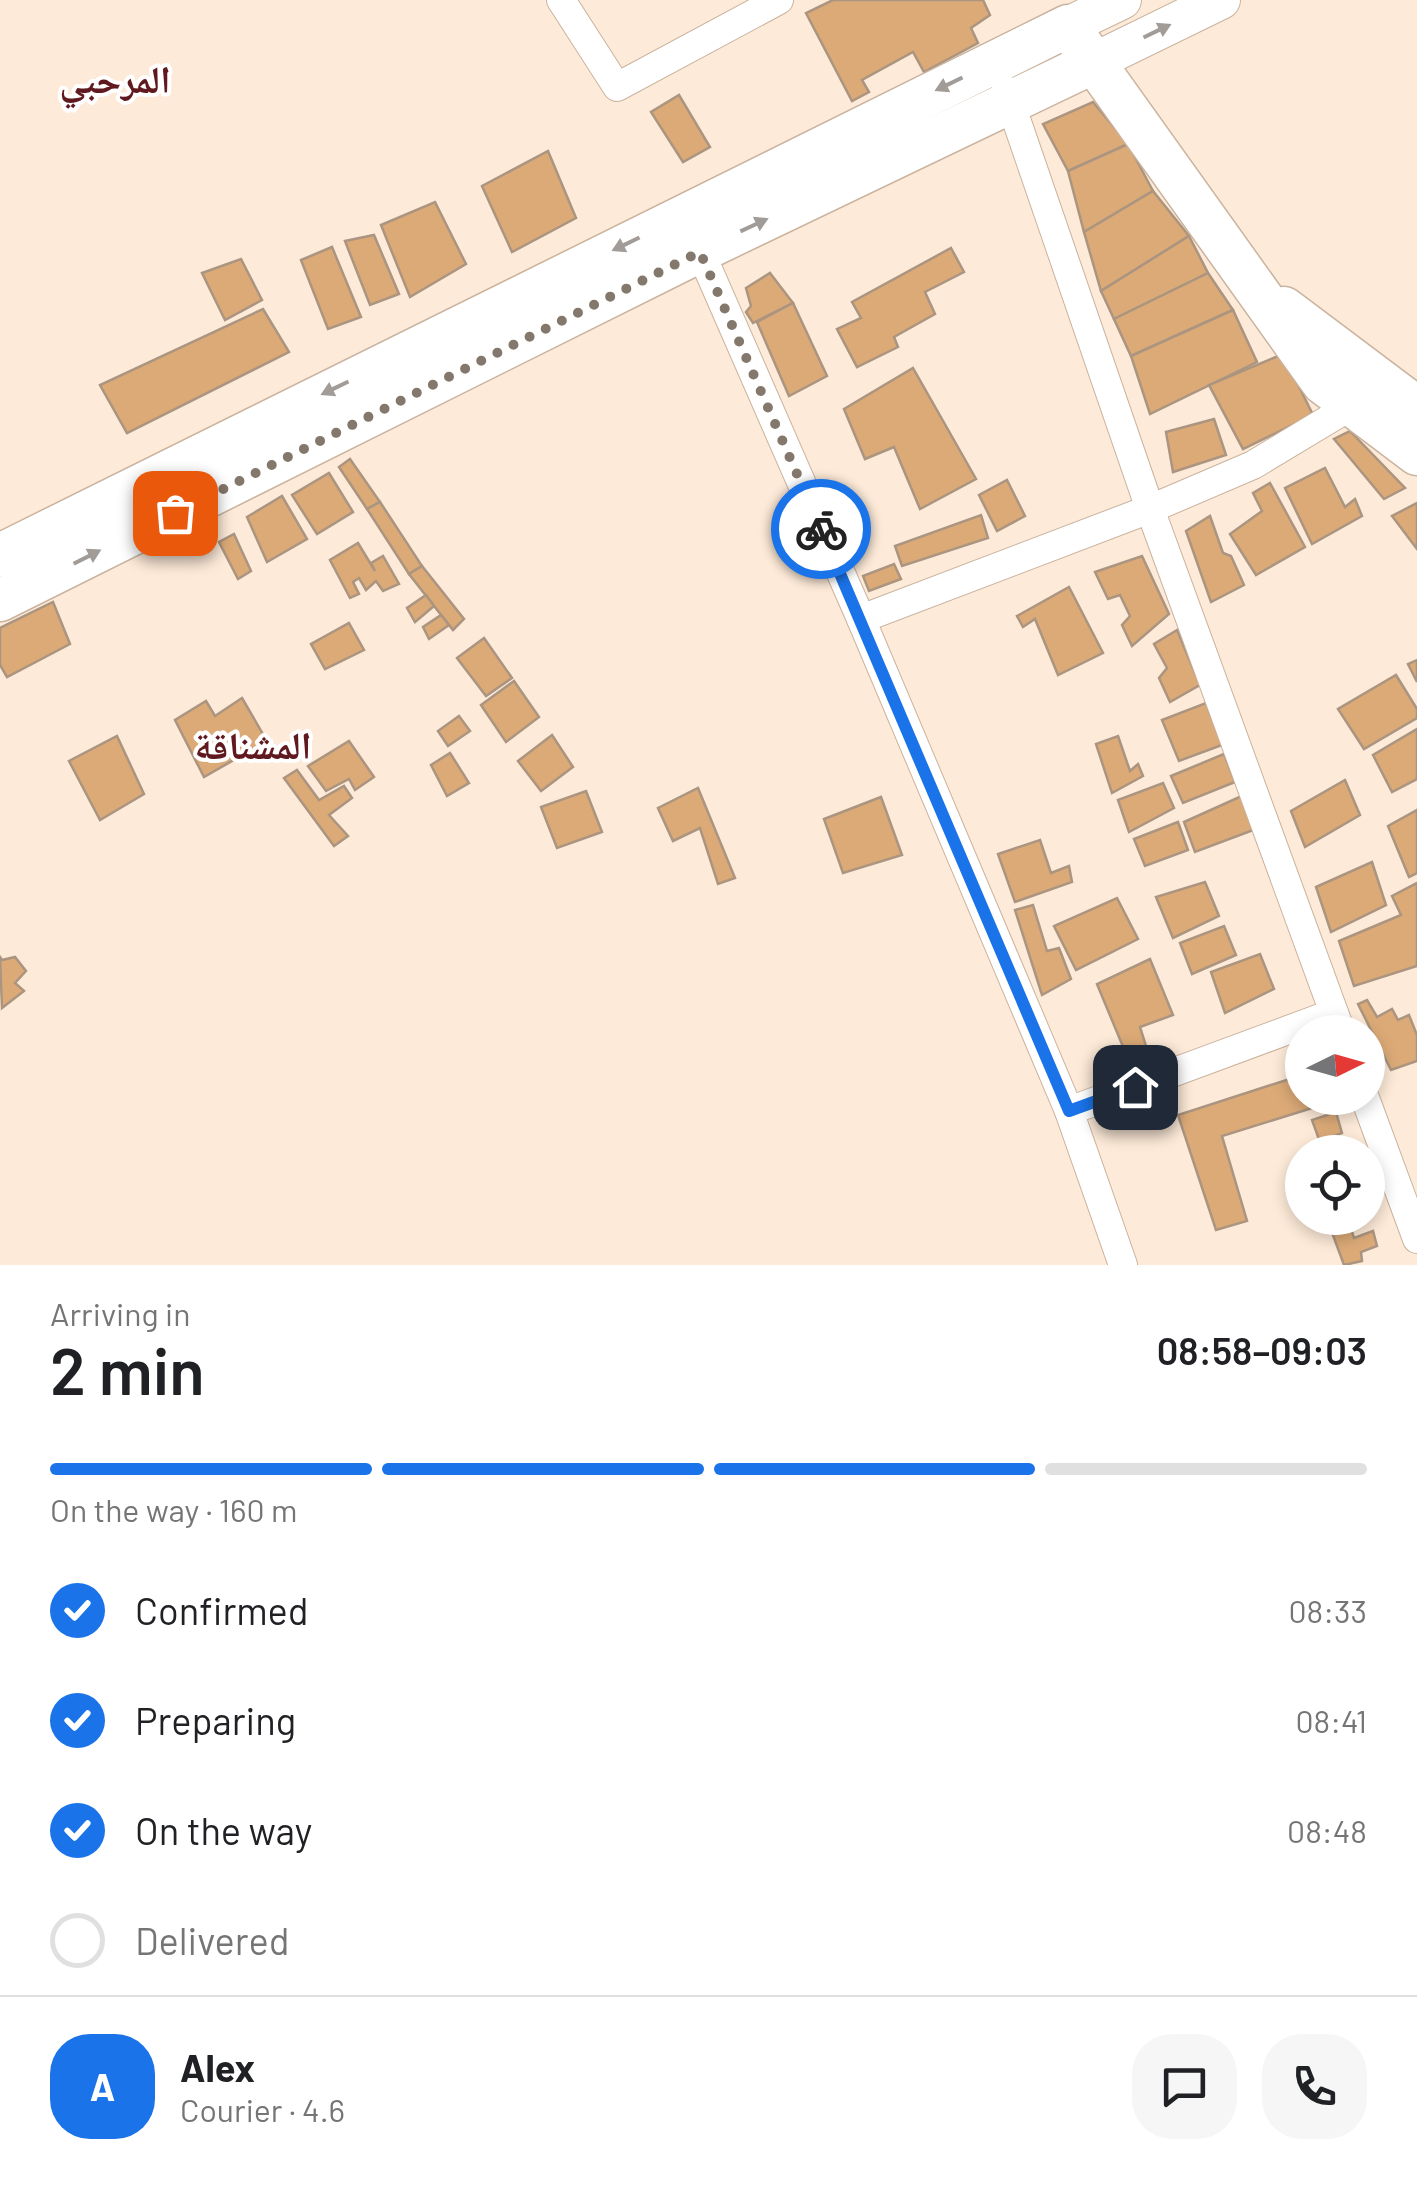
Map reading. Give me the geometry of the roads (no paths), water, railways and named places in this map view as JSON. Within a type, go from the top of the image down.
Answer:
[{"type":"main road","points":[[0,555],[1068,26],[1324,383],[1417,454]]},
{"type":"main road","points":[[0,600],[700,252],[1094,62]]},
{"type":"main road","points":[[1251,284],[1417,408]]},
{"type":"street","points":[[562,0],[617,88],[779,0]]},
{"type":"street","points":[[1068,26],[1122,0]]},
{"type":"street","points":[[1094,62],[1221,0]]},
{"type":"street","points":[[995,61],[1150,508],[1335,1015]]},
{"type":"street","points":[[700,252],[861,619],[1069,1111],[1123,1265]]},
{"type":"street","points":[[861,619],[1253,466],[1351,406]]},
{"type":"street","points":[[1069,1111],[1285,1040]]},
{"type":"street","points":[[1371,1115],[1417,1239]]},
{"type":"district","name":"المرحبي","points":[[115,80]]},
{"type":"district","name":"المشناقة","points":[[253,746]]}]
